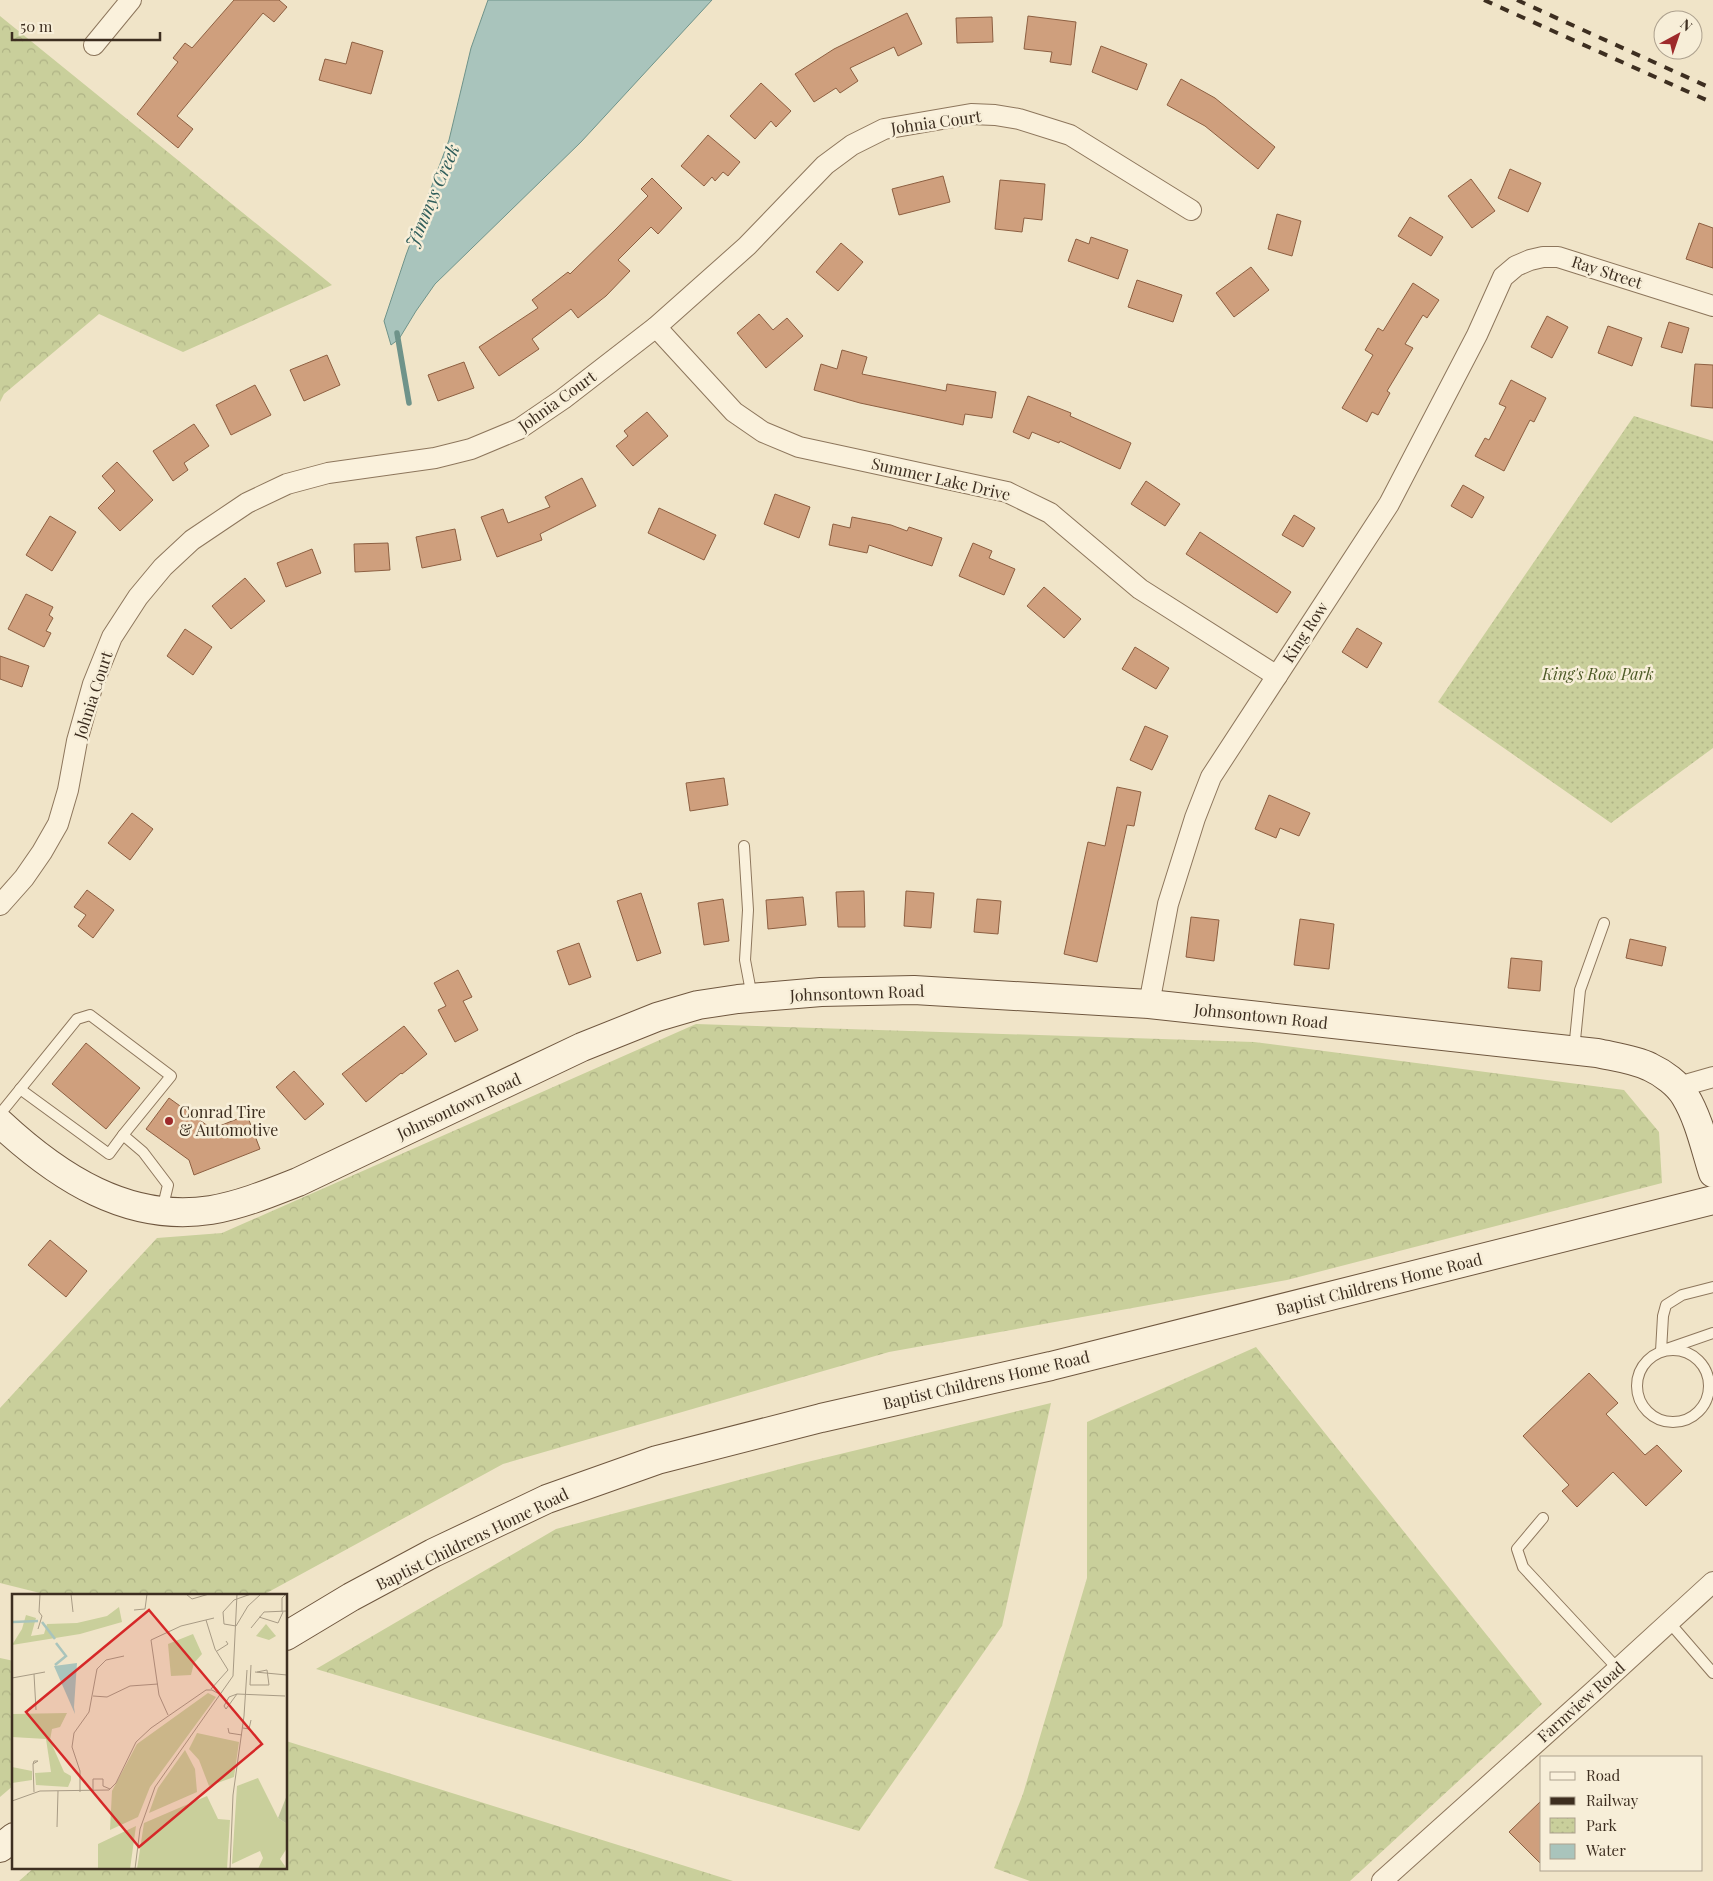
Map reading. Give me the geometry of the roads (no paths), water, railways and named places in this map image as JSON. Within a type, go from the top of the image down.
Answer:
[{"type":"street","points":[[94,45],[131,0]]},
{"type":"street","name":"Johnia Court","points":[[0,905],[24,878],[58,824],[68,790],[77,741],[93,684],[112,637],[138,596],[192,540],[247,503],[287,484],[328,473],[435,458],[471,449],[519,429],[563,399],[656,327],[747,246],[825,165],[852,145],[884,129],[971,114],[995,114],[1019,119],[1070,135],[1191,210]]},
{"type":"street","name":"Ray Street","points":[[1503,276],[1516,266],[1530,260],[1543,257],[1558,257],[1713,306]]},
{"type":"street","name":"King Row","points":[[1149,1004],[1168,904],[1195,818],[1211,776],[1389,504],[1476,335],[1503,276]]},
{"type":"street","name":"Summer Lake Drive","points":[[656,327],[734,412],[763,432],[799,448],[1007,492],[1033,504],[1066,525],[1140,589],[1277,676]]},
{"type":"street","name":"Johnsontown Road","points":[[0,1123],[22,1144],[68,1178],[104,1196],[140,1208],[162,1211],[211,1210],[256,1198],[298,1182],[582,1047],[657,1017],[698,1005],[752,998],[821,992],[914,990],[1149,1004],[1574,1051],[1629,1060],[1649,1066],[1664,1075],[1685,1096],[1696,1121],[1713,1173]]},
{"type":"street","points":[[1678,1087],[1713,1077]]},
{"type":"street","name":"Baptist Childrens Home Road","points":[[288,1635],[352,1597],[425,1558],[547,1499],[657,1460],[821,1418],[1051,1366],[1713,1200]]},
{"type":"street","name":"Farmview Road","points":[[1382,1881],[1713,1582]]},
{"type":"street","points":[[0,1848],[12,1839]]},
{"type":"lane","points":[[744,846],[748,910],[745,960],[752,998]]},
{"type":"lane","points":[[1574,1051],[1580,990],[1604,923]]},
{"type":"lane","points":[[0,1114],[77,1019],[90,1015],[171,1076],[109,1154],[20,1090]]},
{"type":"lane","points":[[123,1135],[142,1152],[168,1185],[162,1211]]},
{"type":"lane","points":[[1661,1351],[1663,1316],[1666,1305],[1682,1295],[1713,1287]]},
{"type":"lane","points":[[1661,1351],[1673,1349],[1689,1353],[1703,1364],[1708,1375],[1710,1386],[1705,1402],[1694,1416],[1684,1420],[1672,1422],[1660,1419],[1649,1413],[1639,1397],[1638,1378],[1642,1367],[1650,1357],[1661,1351],[1713,1334]]},
{"type":"lane","points":[[1543,1518],[1517,1549],[1523,1567],[1618,1669]]},
{"type":"lane","points":[[1669,1622],[1713,1673]]},
{"type":"water","points":[[488,0],[712,0],[581,142],[435,284],[399,339],[391,345],[384,321],[406,255],[449,140],[471,48]]},
{"type":"waterway","name":"Jimmys Creek","points":[[397,333],[409,403]]},
{"type":"railway","points":[[1484,0],[1713,103]]},
{"type":"railway","points":[[1517,0],[1713,89]]},
{"type":"place","name":"Conrad Tire & Automotive","points":[[169,1121]]},
{"type":"park label","name":"King's Row Park","points":[[1598,674]]}]
